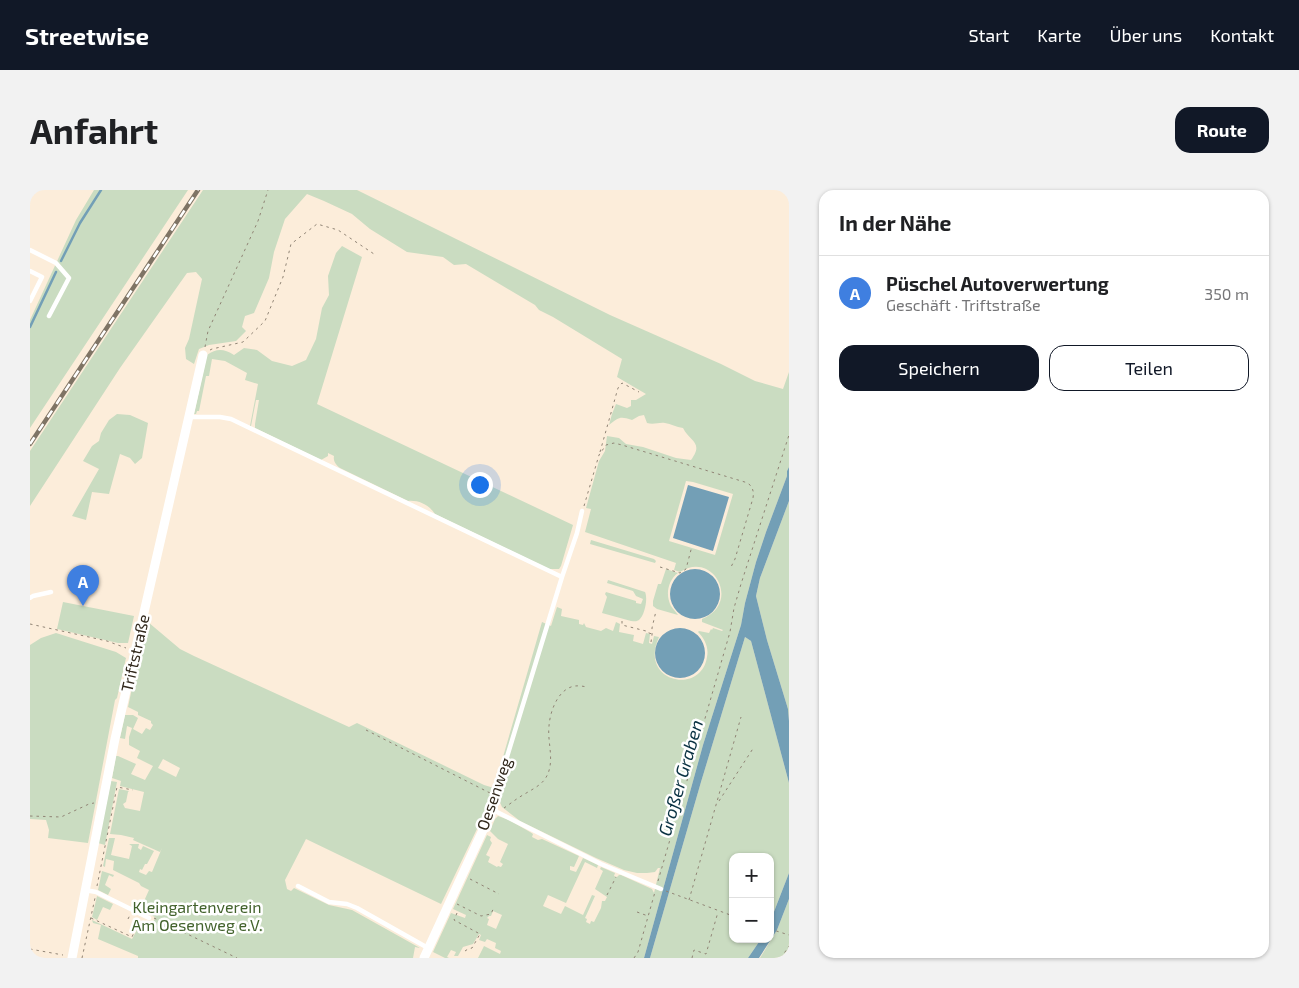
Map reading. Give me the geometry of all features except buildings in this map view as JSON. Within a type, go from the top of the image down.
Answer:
[{"type":"street","name":"Triftstraße","points":[[70,957],[115,739],[203,355]]},
{"type":"street","name":"Oesenweg","points":[[424,958],[483,830],[495,810]]},
{"type":"lane","points":[[30,250],[56,263],[69,278],[49,316]]},
{"type":"lane","points":[[30,271],[42,277],[30,301]]},
{"type":"lane","points":[[189,417],[231,419],[562,577],[578,533],[582,511]]},
{"type":"lane","name":"Oesenweg","points":[[495,810],[495,796],[562,577]]},
{"type":"lane","points":[[30,598],[51,592]]},
{"type":"lane","points":[[495,810],[554,841],[659,888]]},
{"type":"lane","points":[[298,886],[329,902],[347,904],[358,908],[428,948]]},
{"type":"lane","points":[[85,890],[96,892],[149,918]]},
{"type":"path","points":[[203,355],[208,331],[258,221],[268,190]]},
{"type":"path","points":[[203,355],[212,349],[243,342],[265,321],[283,277],[291,244],[317,224],[338,230],[374,254]]},
{"type":"path","points":[[582,511],[618,388],[622,383],[639,392]]},
{"type":"path","points":[[634,958],[638,952],[648,916],[659,888],[730,632],[734,608],[789,435]]},
{"type":"path","points":[[599,455],[606,445],[614,443],[748,483],[753,488],[754,493],[732,567]]},
{"type":"path","points":[[660,567],[680,573],[686,569],[692,546]]},
{"type":"path","points":[[651,642],[656,611]]},
{"type":"path","points":[[622,621],[622,625],[652,634]]},
{"type":"path","points":[[30,624],[107,641],[136,651]]},
{"type":"path","points":[[495,810],[539,785],[546,778],[551,757],[549,725],[554,706],[562,694],[571,687],[586,687]]},
{"type":"path","points":[[689,900],[741,717]]},
{"type":"path","points":[[366,730],[495,796]]},
{"type":"path","points":[[717,803],[754,747]]},
{"type":"path","points":[[82,958],[118,787],[133,790]]},
{"type":"path","points":[[30,816],[60,817],[88,804],[103,803]]},
{"type":"path","points":[[608,895],[618,871]]},
{"type":"path","points":[[468,878],[499,894]]},
{"type":"path","points":[[672,893],[729,915]]},
{"type":"path","points":[[454,903],[481,916],[491,914],[494,908]]},
{"type":"path","points":[[692,958],[694,950],[706,954],[718,911]]},
{"type":"path","points":[[457,912],[454,920],[480,934],[472,948],[464,951]]},
{"type":"path","points":[[636,912],[648,916]]},
{"type":"path","points":[[91,918],[132,937],[142,915]]},
{"type":"path","points":[[149,918],[153,918],[237,958]]},
{"type":"path","points":[[774,930],[788,935]]},
{"type":"path","points":[[781,958],[789,946]]},
{"type":"path","points":[[30,949],[70,957]]},
{"type":"green space","points":[[94,190],[188,190],[30,428],[30,320],[76,220]]},
{"type":"green space","name":"Kleingartenverein Am Oesenweg e.V.","points":[[203,190],[357,190],[610,315],[755,381],[783,389],[789,372],[789,467],[787,476],[756,562],[741,625],[703,745],[644,958],[478,958],[484,946],[500,954],[501,951],[495,948],[496,943],[487,939],[485,942],[479,940],[481,935],[479,934],[473,944],[463,947],[458,956],[454,956],[456,952],[451,950],[447,957],[449,958],[433,952],[451,913],[465,918],[466,915],[453,909],[487,835],[491,837],[492,843],[486,855],[490,857],[488,862],[497,867],[501,867],[503,864],[500,862],[508,844],[498,839],[490,831],[498,816],[530,832],[533,834],[532,837],[538,840],[542,839],[579,856],[574,867],[570,866],[570,870],[576,872],[583,858],[598,865],[597,868],[585,862],[566,903],[548,895],[543,906],[561,914],[565,906],[583,915],[592,895],[595,896],[585,918],[587,919],[586,922],[590,924],[591,921],[594,922],[601,908],[602,901],[605,901],[607,897],[595,889],[603,871],[600,869],[601,867],[615,873],[614,876],[621,875],[652,889],[654,893],[660,868],[655,872],[637,873],[624,870],[596,858],[520,821],[502,807],[494,789],[488,806],[441,904],[306,839],[285,880],[287,889],[291,891],[294,888],[329,905],[352,910],[420,948],[415,947],[413,958],[138,958],[138,956],[98,939],[101,925],[93,923],[92,920],[132,939],[139,926],[147,930],[155,917],[140,910],[149,890],[113,870],[114,861],[106,859],[105,867],[103,866],[109,838],[115,838],[111,855],[129,859],[132,846],[129,844],[139,844],[138,848],[141,850],[143,846],[154,851],[147,864],[139,872],[146,875],[149,871],[152,872],[162,848],[160,852],[133,840],[134,838],[110,834],[119,789],[129,791],[126,802],[123,804],[125,808],[140,811],[144,792],[120,786],[121,781],[112,778],[116,756],[136,764],[131,774],[145,780],[153,766],[137,758],[140,751],[129,745],[132,728],[127,726],[125,739],[120,738],[125,715],[133,715],[138,718],[133,729],[142,734],[146,728],[150,730],[153,725],[151,721],[138,715],[138,712],[128,707],[148,622],[180,649],[194,656],[349,727],[357,723],[484,785],[494,788],[542,622],[551,626],[557,607],[562,609],[561,616],[579,620],[579,624],[583,625],[584,623],[586,627],[601,631],[606,628],[613,631],[616,622],[620,624],[619,632],[634,635],[633,641],[643,644],[646,633],[650,634],[649,643],[652,644],[654,636],[659,637],[655,652],[657,665],[663,673],[673,678],[684,680],[694,677],[702,669],[707,657],[707,647],[698,632],[709,633],[713,628],[723,630],[702,622],[702,619],[714,611],[720,602],[721,591],[718,581],[712,573],[703,568],[692,567],[680,572],[674,570],[676,563],[585,532],[591,509],[586,508],[599,461],[605,451],[607,436],[619,438],[626,444],[643,447],[676,458],[691,460],[695,454],[696,446],[683,428],[665,423],[647,423],[644,415],[632,420],[620,418],[609,425],[616,404],[627,408],[631,406],[631,400],[636,400],[646,394],[617,377],[622,359],[466,264],[454,265],[443,257],[407,252],[370,229],[352,214],[307,194],[285,219],[274,252],[269,278],[254,313],[245,316],[242,327],[246,331],[236,341],[209,345],[199,349],[194,364],[186,359],[185,348],[189,339],[202,279],[196,272],[187,273],[120,368],[30,506],[30,451]],"holes":[[[686,481],[733,494],[715,555],[669,541]],[[163,759],[180,768],[176,777],[158,768]],[[493,911],[502,915],[496,929],[487,925],[489,919],[487,918],[491,916]]]},
{"type":"green space","points":[[342,246],[362,257],[317,404],[573,525],[559,569],[549,569],[435,514],[423,504],[416,501],[408,501],[340,468],[335,463],[334,456],[328,453],[328,456],[321,460],[255,428],[259,400],[256,400],[250,426],[258,384],[245,380],[247,373],[225,361],[212,359],[209,376],[206,376],[199,411],[194,414],[207,355],[214,351],[227,351],[234,355],[244,348],[257,350],[272,361],[292,366],[306,360],[316,339],[322,308],[329,295],[328,276],[336,253]]},
{"type":"green space","points":[[117,414],[130,415],[148,423],[142,458],[135,464],[130,458],[120,454],[109,494],[92,492],[86,520],[72,516],[99,469],[83,461],[92,446],[99,441],[101,433],[109,420]]},
{"type":"green space","points":[[789,501],[789,721],[788,709],[756,596],[760,578]]},
{"type":"green space","points":[[591,540],[656,561],[655,563],[590,544]]},
{"type":"green space","points":[[666,569],[678,573],[668,588],[668,597],[671,606],[678,615],[653,606],[658,584],[661,584]]},
{"type":"green space","points":[[608,580],[645,592],[645,606],[639,620],[631,621],[602,613],[607,597],[606,592],[641,604],[643,599],[636,596],[633,591],[607,583]]},
{"type":"green space","points":[[63,602],[134,616],[128,643],[118,643],[57,629]]},
{"type":"green space","points":[[56,633],[116,652],[126,658],[115,700],[88,843],[48,838],[49,830],[46,820],[30,819],[30,645],[41,638]]},
{"type":"green space","points":[[745,637],[751,641],[789,783],[789,873],[774,912],[774,853],[729,853],[729,943],[758,943],[748,958],[650,958]]},
{"type":"green space","points":[[111,781],[117,782],[105,845],[98,843]]},
{"type":"green space","points":[[102,871],[114,875],[113,877],[109,875],[105,885],[111,889],[108,895],[98,890]]},
{"type":"green space","points":[[97,896],[113,904],[110,910],[103,907],[97,920],[92,917]]},
{"type":"green space","points":[[789,899],[789,958],[760,958],[769,943],[774,943],[774,935]]},
{"type":"water","points":[[789,467],[789,501],[760,578],[756,596],[788,709],[789,783],[751,641],[745,637],[650,958],[644,958],[703,745],[741,625],[756,562]]},
{"type":"water","points":[[688,485],[729,497],[713,551],[673,538]]},
{"type":"water","points":[[695,569],[713,576],[720,594],[713,612],[695,619],[677,612],[670,594],[677,576]]},
{"type":"water","points":[[680,628],[698,635],[705,653],[698,671],[680,678],[662,671],[655,653],[662,635]]},
{"type":"water","points":[[789,873],[789,899],[774,935],[774,912]]},
{"type":"water","points":[[758,943],[769,943],[759,958],[748,958]]},
{"type":"waterway","points":[[61,261],[80,223],[101,190]]},
{"type":"waterway","points":[[30,327],[56,272]]},
{"type":"railway","points":[[30,444],[198,190]]},
{"type":"place","name":"Püschel Autoverwertung","points":[[83,606]]},
{"type":"water label","name":"Großer Graben","points":[[681,778]]}]
